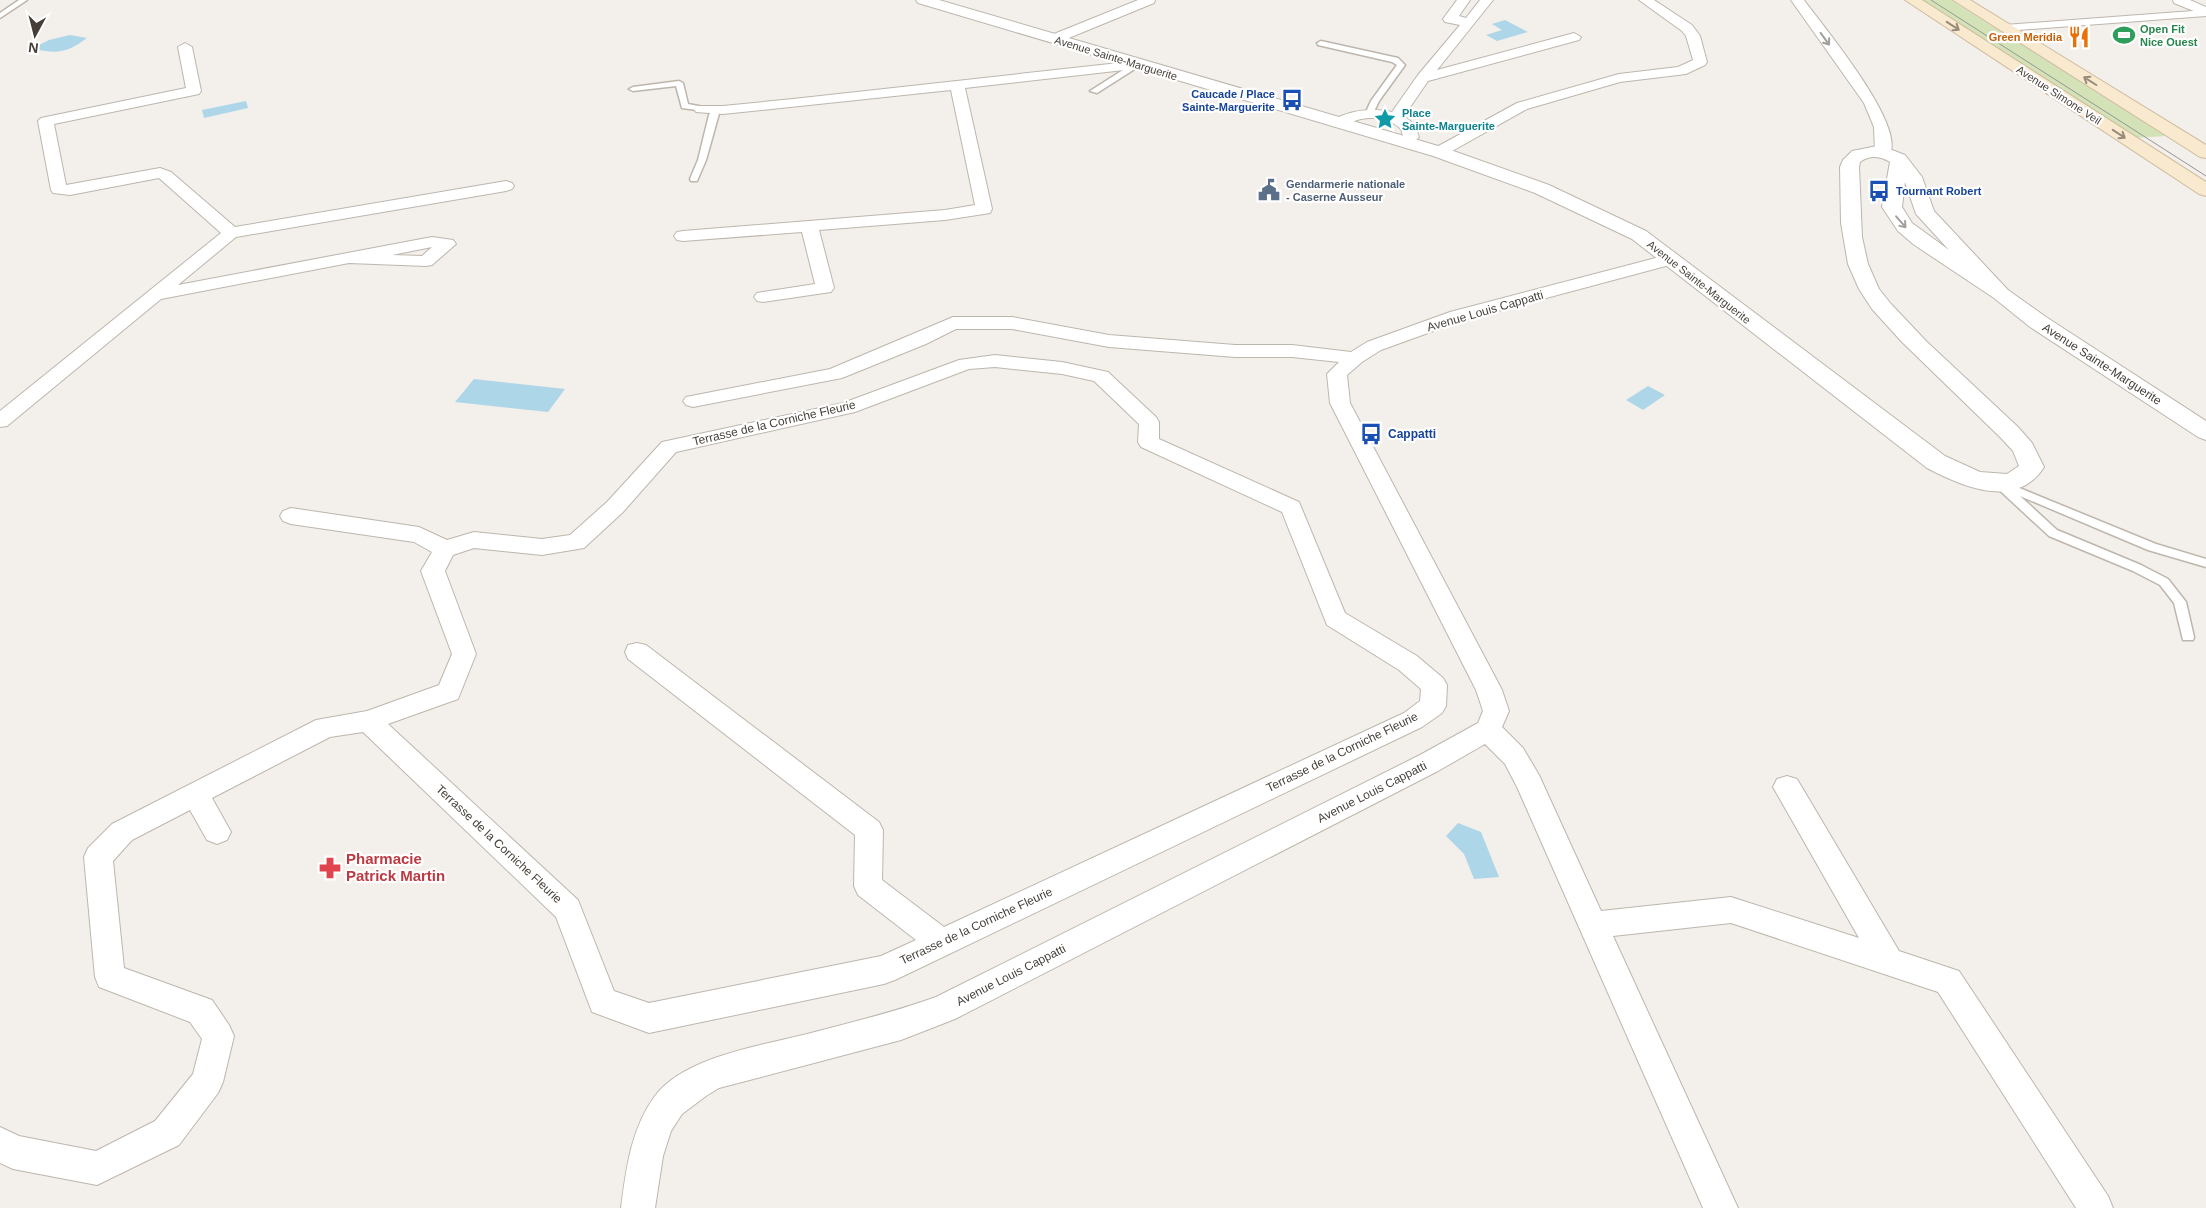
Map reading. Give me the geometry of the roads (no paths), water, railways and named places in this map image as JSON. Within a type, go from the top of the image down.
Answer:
[{"type":"main road","name":"Avenue Simone Veil","points":[[1912,0],[2206,190]]},
{"type":"main road","points":[[1960,0],[2206,153]]},
{"type":"main road","points":[[2167,165],[2206,162]]},
{"type":"street","name":"Avenue Sainte-Marguerite","points":[[923,0],[1137,65],[1439,152],[1497,172],[1577,204],[1631,230],[1936,462],[1969,478],[2000,484],[2021,479],[2027,475],[2032,467],[2022,446],[1922,352],[1884,310],[1868,289],[1858,266],[1850,213],[1850,161],[1854,157],[1865,153],[1891,156],[1911,173],[1920,205],[1946,238],[2001,294]]},
{"type":"street","points":[[1054,39],[1149,0]]},
{"type":"street","points":[[1464,0],[1450,19],[1469,22]]},
{"type":"street","points":[[1395,118],[1423,78],[1487,0]]},
{"type":"street","points":[[1439,152],[1522,106],[1619,78],[1681,71],[1700,62],[1693,36],[1687,28],[1645,0]]},
{"type":"street","points":[[1797,0],[1871,103],[1891,156]]},
{"type":"street","points":[[2180,0],[2206,13]]},
{"type":"street","points":[[2005,28],[2206,13]]},
{"type":"street","points":[[1423,78],[1574,37]]},
{"type":"street","points":[[185,47],[194,91],[46,121],[59,190],[70,190],[160,173],[165,175],[231,233]]},
{"type":"street","points":[[701,109],[716,110],[793,103],[1137,65]]},
{"type":"street","points":[[683,236],[945,215],[984,208],[956,84]]},
{"type":"street","points":[[1338,123],[1352,115],[1369,114],[1395,118],[1405,121],[1411,130],[1411,137],[1406,142]]},
{"type":"street","name":"Avenue Sainte-Marguerite","points":[[1891,156],[1892,207],[1905,227],[1920,240],[2001,294],[2038,322],[2206,432]]},
{"type":"street","points":[[0,421],[231,233],[506,186]]},
{"type":"street","points":[[763,297],[825,288],[809,226]]},
{"type":"street","points":[[153,296],[354,259]]},
{"type":"street","name":"Avenue Louis Cappatti","points":[[638,1208],[652,1134],[667,1107],[690,1087],[713,1074],[902,1025],[944,1009],[1429,763],[1488,730],[1496,712],[1488,690],[1340,403],[1337,374],[1355,358],[1374,346],[1457,316],[1671,259]]},
{"type":"street","points":[[693,401],[835,374],[919,340],[953,323],[1012,323],[1109,342],[1235,351],[1292,351],[1355,358]]},
{"type":"street","name":"Terrasse de la Corniche Fleurie","points":[[368,721],[568,909],[603,1002],[649,1018],[884,970],[1413,720],[1433,706],[1434,685],[1408,663],[1335,619],[1292,507],[1148,442],[1150,422],[1101,376],[1062,368],[995,360],[966,364],[848,408],[669,447],[616,507],[576,542],[542,547],[474,540],[444,549]]},
{"type":"street","points":[[4,1152],[97,1168],[167,1133],[208,1082],[218,1036],[201,1011],[110,977],[98,857],[122,832],[325,727],[368,721],[449,692],[464,654],[433,571],[444,549],[418,535],[291,516]]},
{"type":"street","points":[[637,652],[869,830],[868,886],[941,942]]},
{"type":"street","points":[[1488,730],[1514,756],[1529,783],[1721,1208]]},
{"type":"street","points":[[1786,787],[1889,962]]},
{"type":"street","points":[[196,794],[216,832]]},
{"type":"street","points":[[1593,925],[1731,910],[1948,981],[2096,1208]]},
{"type":"lane","points":[[0,16],[24,0]]},
{"type":"lane","points":[[1321,43],[1395,60],[1401,65],[1374,101],[1369,114]]},
{"type":"lane","points":[[1094,91],[1137,65]]},
{"type":"lane","points":[[633,89],[679,83],[685,106],[701,109]]},
{"type":"lane","points":[[694,179],[702,160],[713,115],[716,110]]},
{"type":"lane","points":[[1920,240],[1946,238]]},
{"type":"lane","points":[[2000,484],[2152,547],[2206,563]]},
{"type":"lane","points":[[2000,484],[2053,533],[2137,568],[2164,582],[2180,602],[2188,637]]},
{"type":"water","points":[[1505,20],[1528,32],[1497,41],[1486,35],[1502,30],[1492,24]]},
{"type":"water","points":[[70,35],[87,38],[75,46],[64,50],[53,52],[39,50],[39,45],[49,40]]},
{"type":"water","points":[[246,101],[248,108],[204,118],[202,110]]},
{"type":"water","points":[[474,379],[565,389],[548,412],[455,402]]},
{"type":"water","points":[[1648,386],[1665,395],[1643,410],[1626,400]]},
{"type":"water","points":[[1458,823],[1481,832],[1499,877],[1474,879],[1464,854],[1446,836]]},
{"type":"tram line","points":[[1931,0],[2206,176]]},
{"type":"place","name":"Open Fit Nice Ouest","points":[[2124,35]]},
{"type":"place","name":"Green Meridia","points":[[2079,37]]},
{"type":"place","name":"Caucade / Place Sainte-Marguerite","points":[[1292,100]]},
{"type":"place","name":"Place Sainte-Marguerite","points":[[1385,119]]},
{"type":"place","name":"Gendarmerie nationale - Caserne Ausseur","points":[[1269,190]]},
{"type":"place","name":"Tournant Robert","points":[[1879,191]]},
{"type":"place","name":"Cappatti","points":[[1371,434]]},
{"type":"place","name":"Pharmacie Patrick Martin","points":[[330,868]]}]
